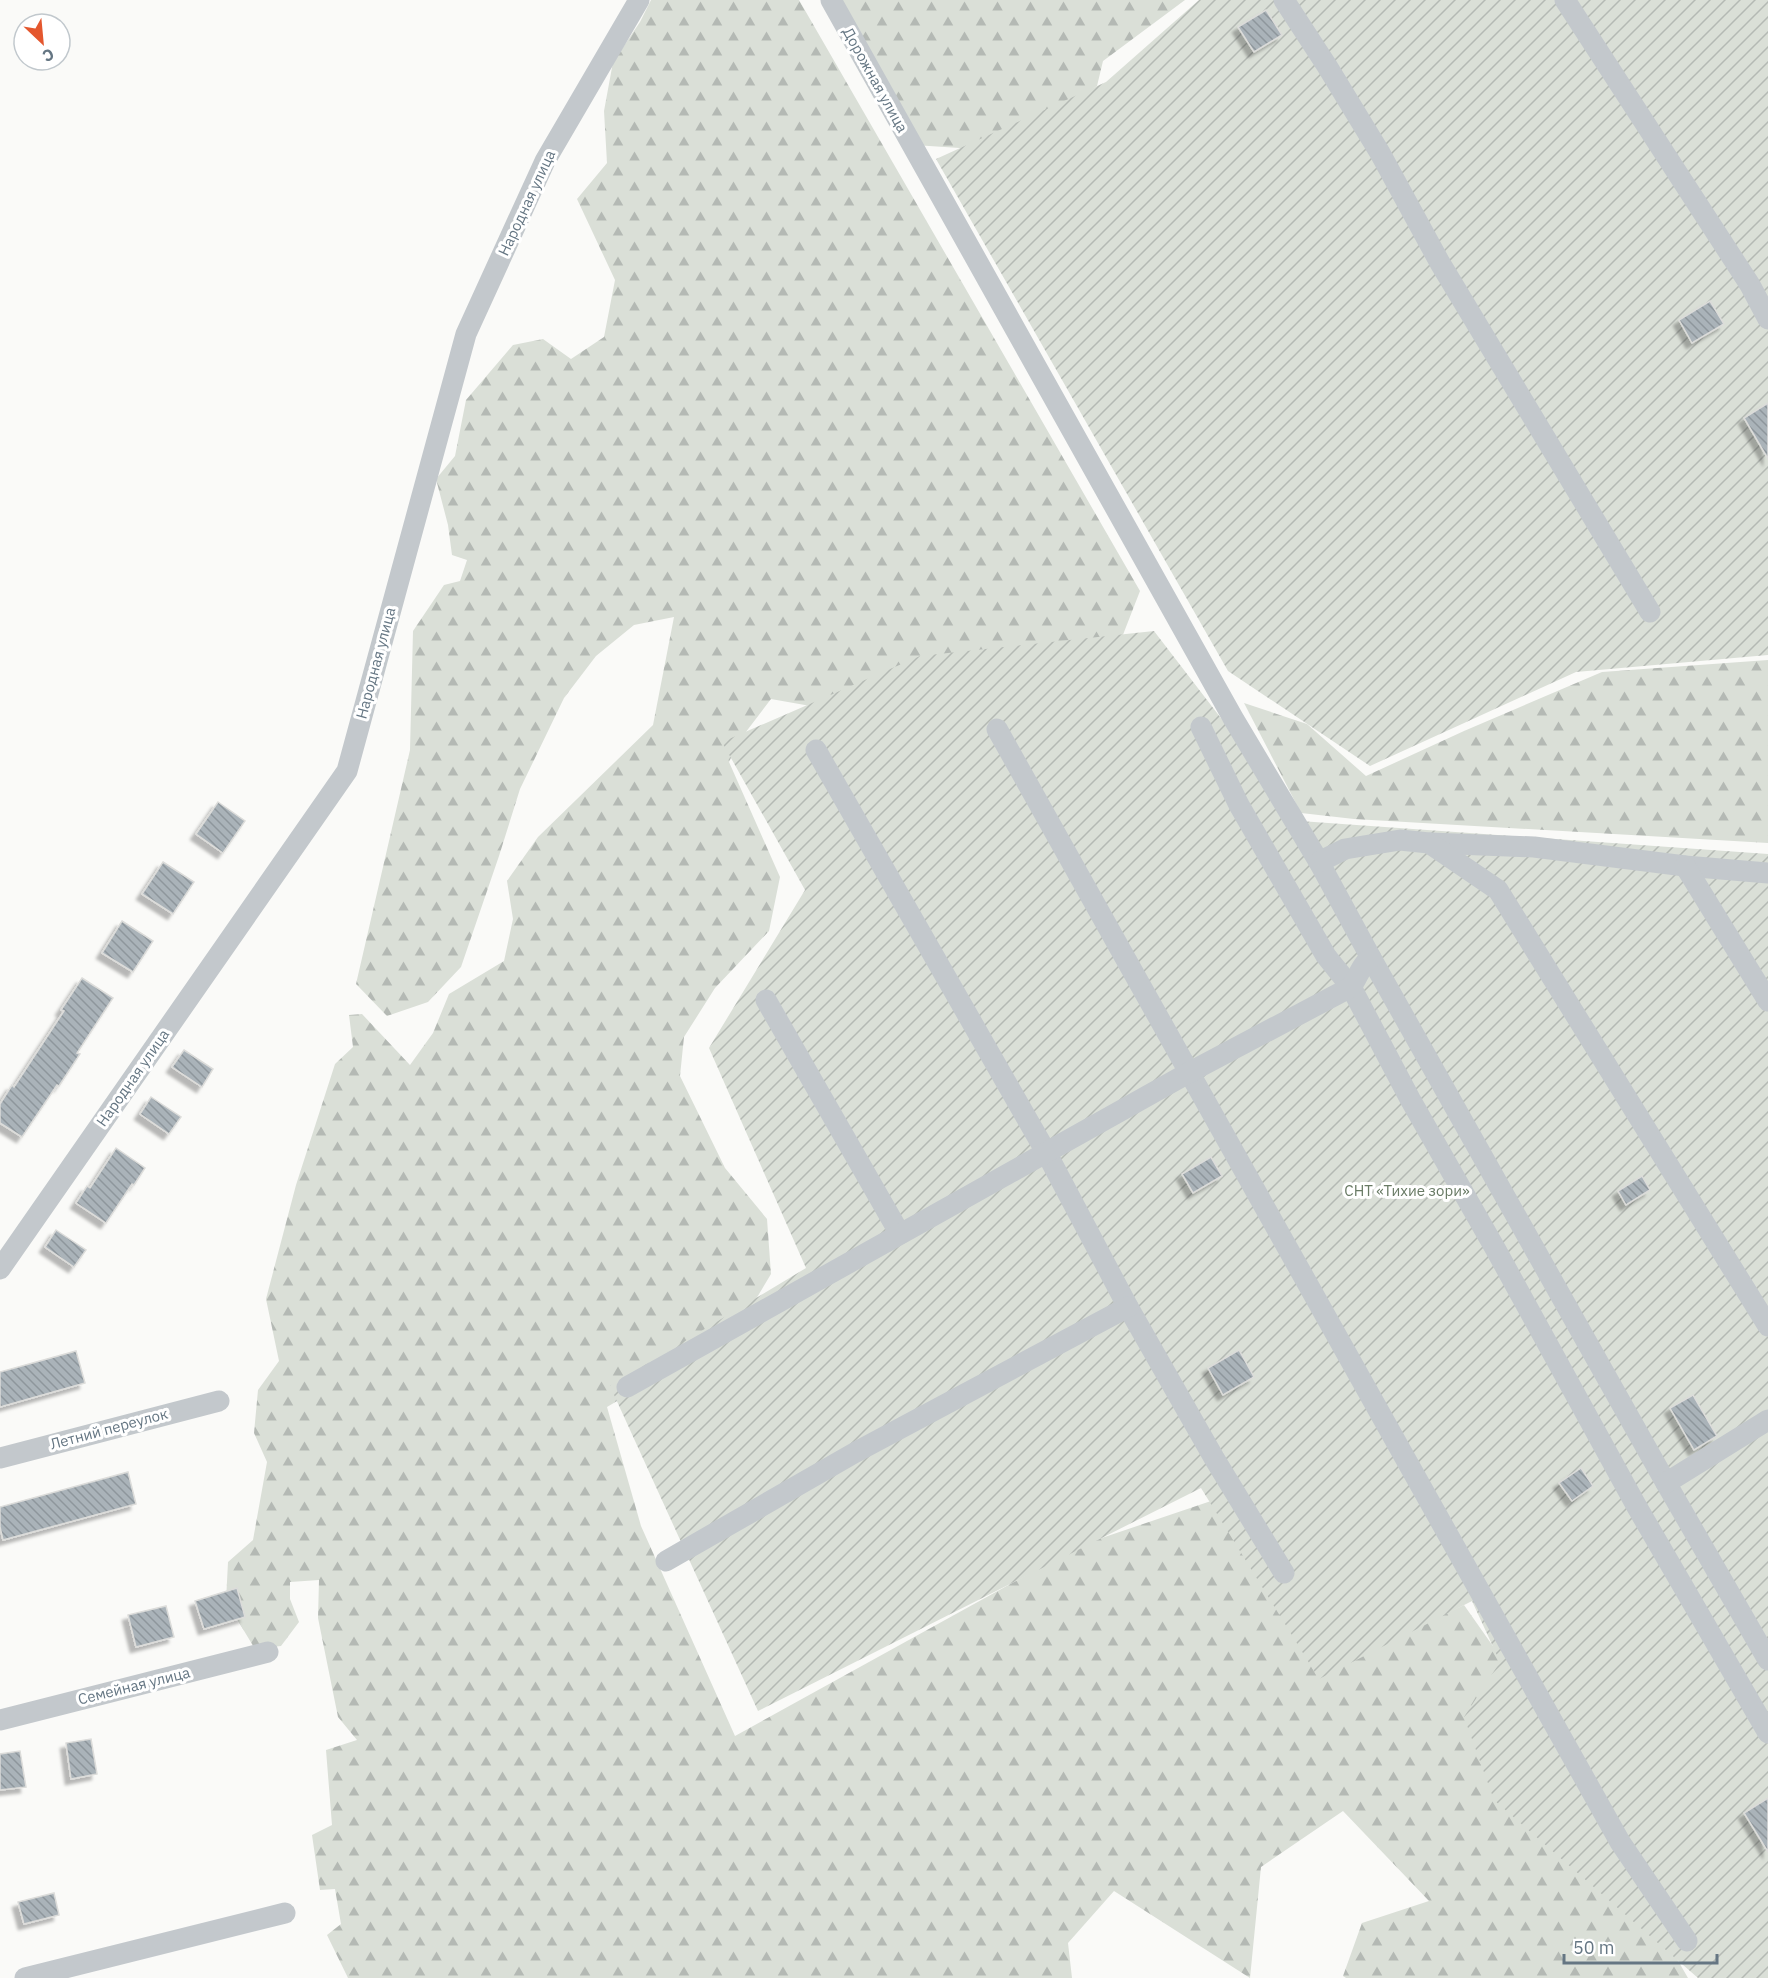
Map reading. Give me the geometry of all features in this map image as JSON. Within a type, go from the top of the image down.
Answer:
[{"type":"street","name":"Народная улица","points":[[0,1269],[347,771],[465,334],[545,161],[639,0]]},
{"type":"street","name":"Дорожная улица","points":[[831,0],[1233,718],[1319,862],[1666,1483],[1768,1660]]},
{"type":"street","points":[[1284,0],[1380,153],[1440,263],[1650,612]]},
{"type":"street","points":[[1565,0],[1750,285],[1768,319]]},
{"type":"street","points":[[1201,728],[1239,805],[1326,956],[1350,987],[1637,1507],[1768,1733]]},
{"type":"street","points":[[997,729],[1620,1842],[1687,1941]]},
{"type":"street","points":[[816,750],[1046,1152],[1128,1307],[1214,1458],[1284,1573]]},
{"type":"street","points":[[1319,862],[1345,849],[1401,840],[1534,847],[1685,866],[1768,873]]},
{"type":"street","points":[[1429,843],[1498,890],[1768,1326]]},
{"type":"street","points":[[1685,866],[1768,1001]]},
{"type":"street","points":[[627,1387],[1190,1072],[1350,987],[1359,976],[1364,963],[1371,958]]},
{"type":"street","points":[[766,1000],[900,1234]]},
{"type":"street","points":[[666,1561],[856,1452],[1128,1307]]},
{"type":"street","name":"Летний переулок","points":[[0,1458],[219,1401]]},
{"type":"street","points":[[1666,1483],[1768,1420]]},
{"type":"street","name":"Семейная улица","points":[[0,1720],[268,1652]]},
{"type":"street","points":[[25,1978],[285,1913]]},
{"type":"green space","points":[[651,0],[799,0],[1140,591],[1119,645],[833,710],[771,699],[739,741],[729,762],[780,877],[769,931],[715,988],[684,1037],[680,1076],[725,1168],[767,1219],[771,1274],[738,1329],[607,1407],[641,1526],[735,1736],[1081,1545],[1211,1501],[1326,1670],[1464,1605],[1514,1676],[1688,1978],[1346,1978],[1343,1976],[1362,1923],[1429,1901],[1343,1811],[1261,1867],[1250,1978],[1114,1891],[1068,1943],[1072,1978],[348,1978],[327,1935],[341,1924],[335,1889],[320,1890],[312,1835],[332,1825],[326,1750],[357,1740],[338,1717],[318,1618],[319,1580],[290,1582],[290,1599],[299,1622],[281,1646],[255,1649],[226,1601],[228,1562],[253,1540],[267,1462],[254,1433],[258,1390],[279,1361],[266,1299],[296,1185],[335,1064],[353,1047],[349,1015],[362,1014],[410,1065],[433,1033],[449,994],[504,961],[513,919],[507,881],[538,837],[653,725],[674,617],[634,625],[596,656],[564,698],[520,789],[461,967],[428,1002],[387,1016],[356,984],[410,750],[413,631],[444,585],[460,581],[467,560],[452,555],[448,525],[436,479],[455,456],[466,400],[513,345],[543,339],[571,359],[604,337],[615,280],[577,199],[607,163],[604,111],[613,62],[640,22]]},
{"type":"green space","points":[[838,0],[1185,0],[1103,61],[1097,86],[990,150],[914,145]]},
{"type":"green space","points":[[1199,0],[1768,0],[1768,655],[1576,672],[1370,766],[1228,671],[936,159],[1106,82]]},
{"type":"green space","name":"СНТ «Тихие зори»","points":[[1154,631],[1300,821],[1768,854],[1768,1978],[1698,1978],[1494,1800],[1464,1717],[1500,1662],[1472,1601],[1319,1679],[1201,1488],[758,1711],[610,1386],[806,1268],[709,1048],[805,890],[722,742],[920,656]]},
{"type":"green space","points":[[1768,660],[1768,843],[1354,819],[1301,813],[1244,703],[1307,724],[1366,776],[1602,672]]},
{"type":"building","points":[[1266,10],[1282,35],[1254,52],[1238,27]]},
{"type":"building","points":[[1710,301],[1724,324],[1692,343],[1679,320]]},
{"type":"building","points":[[1768,403],[1768,459],[1744,418]]},
{"type":"building","points":[[218,802],[245,821],[223,853],[196,834]]},
{"type":"building","points":[[163,862],[194,882],[173,914],[142,894]]},
{"type":"building","points":[[122,921],[153,941],[133,972],[102,953]]},
{"type":"building","points":[[82,978],[113,998],[77,1053],[80,1054],[22,1137],[0,1123],[0,1104],[12,1085],[14,1087],[64,1011],[61,1010]]},
{"type":"building","points":[[184,1050],[213,1069],[202,1087],[172,1067]]},
{"type":"building","points":[[151,1097],[181,1117],[169,1134],[140,1114]]},
{"type":"building","points":[[116,1148],[145,1168],[106,1223],[76,1203],[87,1186],[90,1188]]},
{"type":"building","points":[[1211,1157],[1222,1176],[1193,1193],[1182,1174]]},
{"type":"building","points":[[1642,1176],[1650,1190],[1626,1205],[1618,1191]]},
{"type":"building","points":[[56,1230],[86,1250],[74,1267],[45,1247]]},
{"type":"building","points":[[1239,1350],[1254,1377],[1223,1395],[1208,1368]]},
{"type":"building","points":[[76,1351],[85,1383],[0,1407],[0,1372]]},
{"type":"building","points":[[1693,1395],[1717,1436],[1694,1450],[1670,1408]]},
{"type":"building","points":[[1581,1468],[1593,1486],[1572,1501],[1559,1483]]},
{"type":"building","points":[[128,1472],[136,1504],[3,1540],[0,1527],[0,1507]]},
{"type":"building","points":[[237,1588],[245,1617],[204,1629],[195,1601]]},
{"type":"building","points":[[166,1606],[174,1637],[136,1647],[128,1615]]},
{"type":"building","points":[[91,1739],[97,1774],[71,1779],[66,1743]]},
{"type":"building","points":[[20,1751],[26,1787],[0,1790],[0,1754]]},
{"type":"building","points":[[1768,1798],[1768,1852],[1744,1813]]},
{"type":"building","points":[[54,1893],[59,1915],[24,1924],[18,1902]]}]
